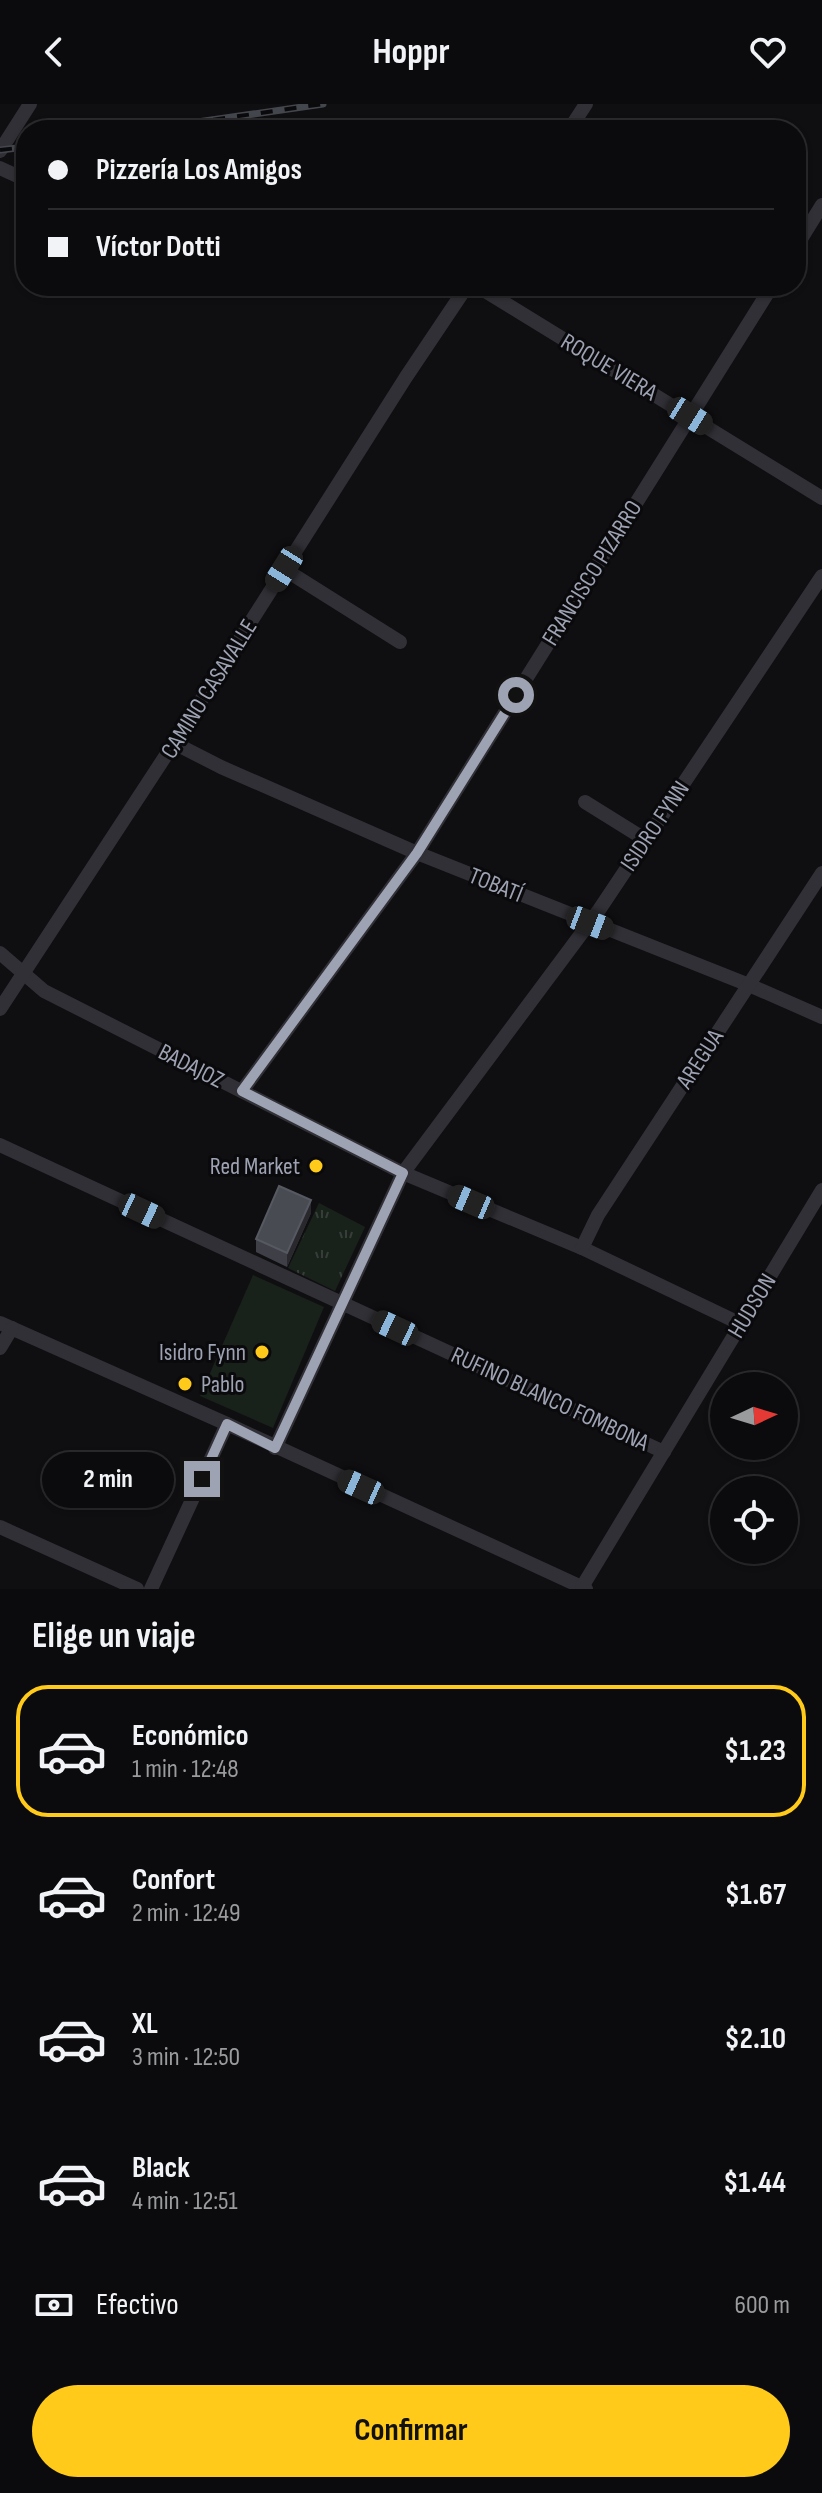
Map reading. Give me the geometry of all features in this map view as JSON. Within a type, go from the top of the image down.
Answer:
[{"type":"street","points":[[0,151],[16,126]]},
{"type":"street","points":[[806,231],[822,205]]},
{"type":"street","name":"CAMINO CASAVALLE","points":[[0,1009],[461,296]]},
{"type":"street","name":"ROQUE VIERA","points":[[493,296],[822,498]]},
{"type":"street","name":"FRANCISCO PIZARRO","points":[[242,1091],[417,853],[766,296]]},
{"type":"street","points":[[284,569],[400,642]]},
{"type":"street","name":"ISIDRO FYNN","points":[[275,1448],[403,1173],[590,923],[822,576]]},
{"type":"street","name":"TOBATÍ","points":[[174,743],[221,767],[417,853],[822,1017]]},
{"type":"street","points":[[585,802],[646,840]]},
{"type":"street","name":"AREGUA","points":[[582,1248],[598,1215],[822,873]]},
{"type":"street","name":"BADAJOZ","points":[[0,953],[44,991],[403,1173],[582,1248],[741,1324]]},
{"type":"street","name":"RUFINO BLANCO FOMBONA","points":[[0,1145],[664,1452]]},
{"type":"street","name":"HUDSON","points":[[584,1588],[822,1190]]},
{"type":"street","points":[[0,1348],[6,1326],[227,1424],[557,1583],[584,1588]]},
{"type":"street","points":[[151,1589],[227,1424]]},
{"type":"street","points":[[0,1527],[137,1589]]},
{"type":"green space","points":[[319,1203],[365,1227],[335,1291],[288,1268]]},
{"type":"green space","name":"Isidro Fynn","points":[[253,1275],[324,1307],[273,1428],[200,1396]]},
{"type":"building","points":[[279,1186],[311,1200],[287,1253],[256,1239]]},
{"type":"railway","points":[[212,120],[323,104]]},
{"type":"railway","points":[[0,150],[16,148]]},
{"type":"place","name":"Red Market","points":[[316,1166]]},
{"type":"place","name":"Isidro Fynn","points":[[262,1352]]},
{"type":"place","name":"Pablo","points":[[185,1384]]},
{"type":"route","points":[[202,1479],[227,1424],[275,1448],[403,1173],[242,1091],[417,853],[516,695]]}]
